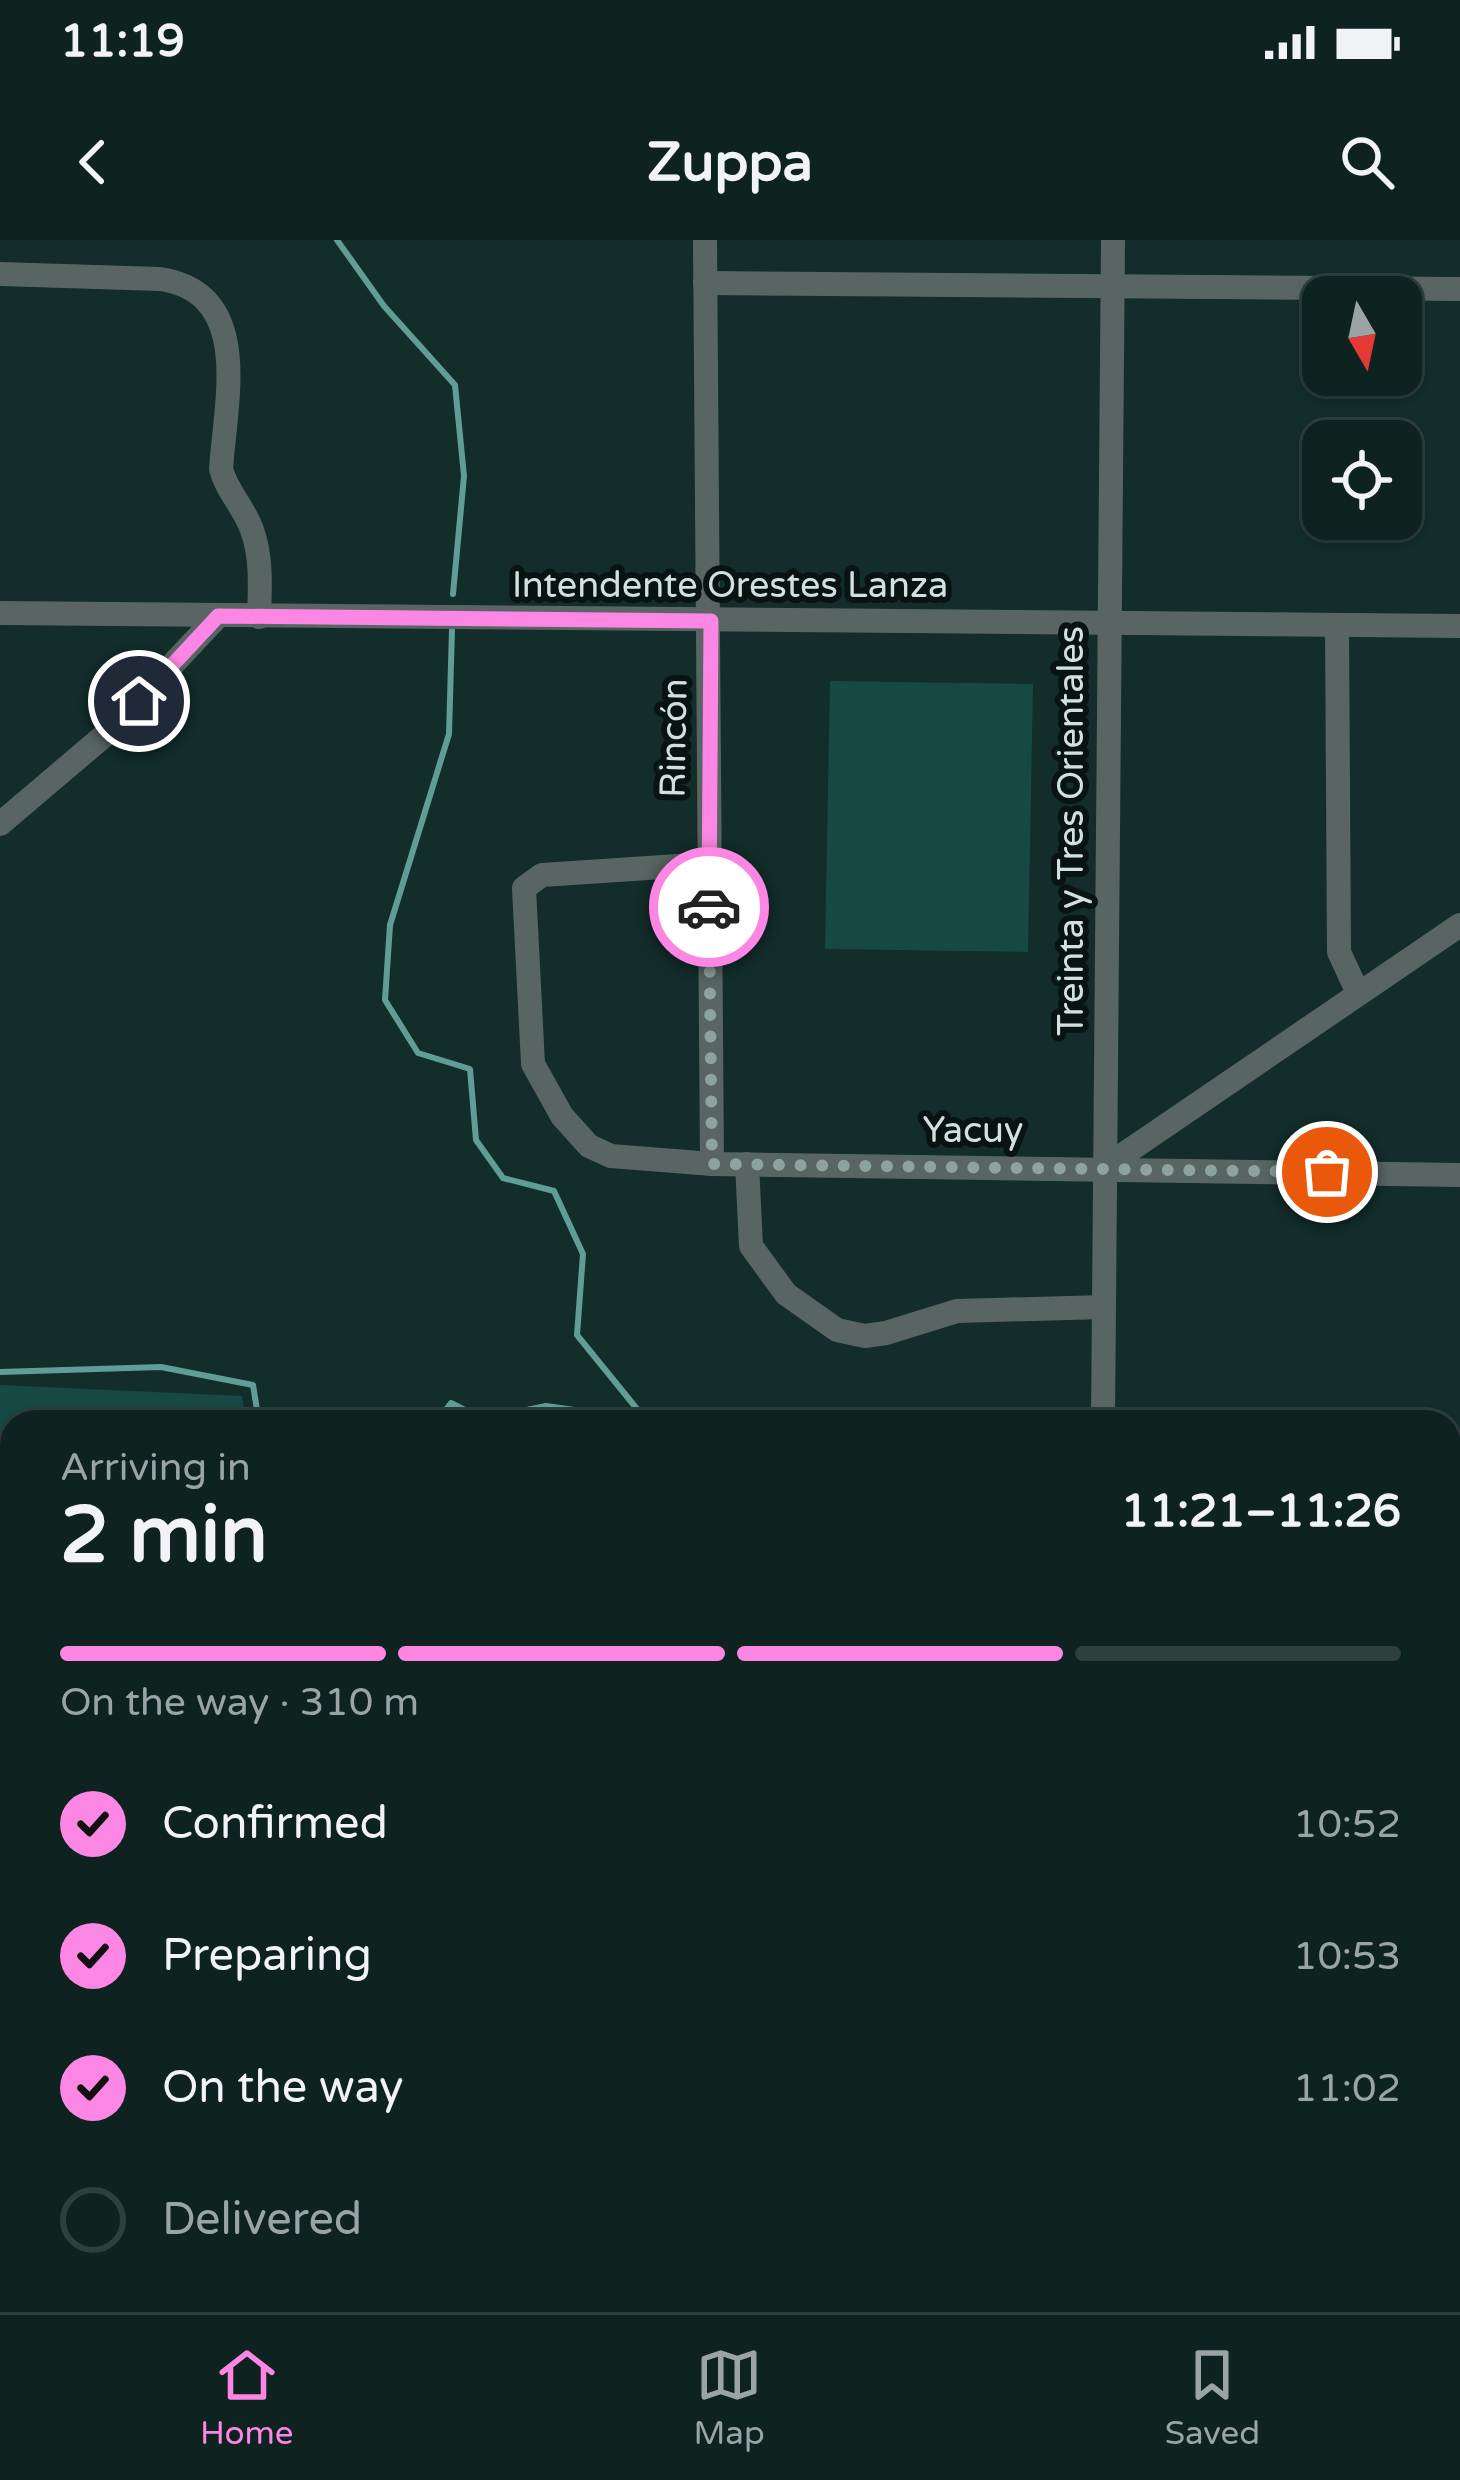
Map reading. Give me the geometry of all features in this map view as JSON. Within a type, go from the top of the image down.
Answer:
[{"type":"street","name":"Rincón","points":[[705,240],[712,1164]]},
{"type":"street","name":"Treinta y Tres Orientales","points":[[1103,1410],[1113,240]]},
{"type":"street","points":[[0,274],[160,279],[197,290],[220,316],[226,398],[221,469],[253,532],[260,569],[259,617]]},
{"type":"street","points":[[705,283],[1460,290]]},
{"type":"street","name":"Intendente Orestes Lanza","points":[[0,613],[1460,626]]},
{"type":"street","points":[[0,824],[112,729],[218,616]]},
{"type":"street","points":[[1337,626],[1340,952],[1358,993]]},
{"type":"street","name":"Yacuy","points":[[708,864],[542,875],[524,888],[533,1064],[562,1116],[589,1146],[611,1156],[712,1164],[1460,1175]]},
{"type":"street","points":[[1105,1167],[1460,925]]},
{"type":"street","points":[[747,1164],[751,1246],[786,1294],[837,1330],[865,1336],[932,1323],[957,1311],[1104,1307]]},
{"type":"shaded area","points":[[830,681],[1033,684],[1028,952],[825,949]]},
{"type":"shaded area","points":[[0,1385],[242,1396],[244,1410],[0,1410]]},
{"type":"waterway","points":[[337,240],[384,306],[455,385],[464,476],[453,594]]},
{"type":"waterway","points":[[452,629],[449,734],[390,925],[385,1000],[418,1053],[470,1069],[476,1140],[503,1178],[554,1191],[583,1254],[577,1335],[638,1410]]},
{"type":"waterway","points":[[0,1372],[161,1367],[253,1385],[257,1410]]},
{"type":"waterway","points":[[446,1410],[451,1403],[465,1410]]},
{"type":"waterway","points":[[527,1410],[546,1406],[575,1410]]},
{"type":"way so far","points":[[709,907],[712,1164],[1327,1172]]},
{"type":"route","points":[[139,701],[218,616],[711,621],[709,907]]}]
